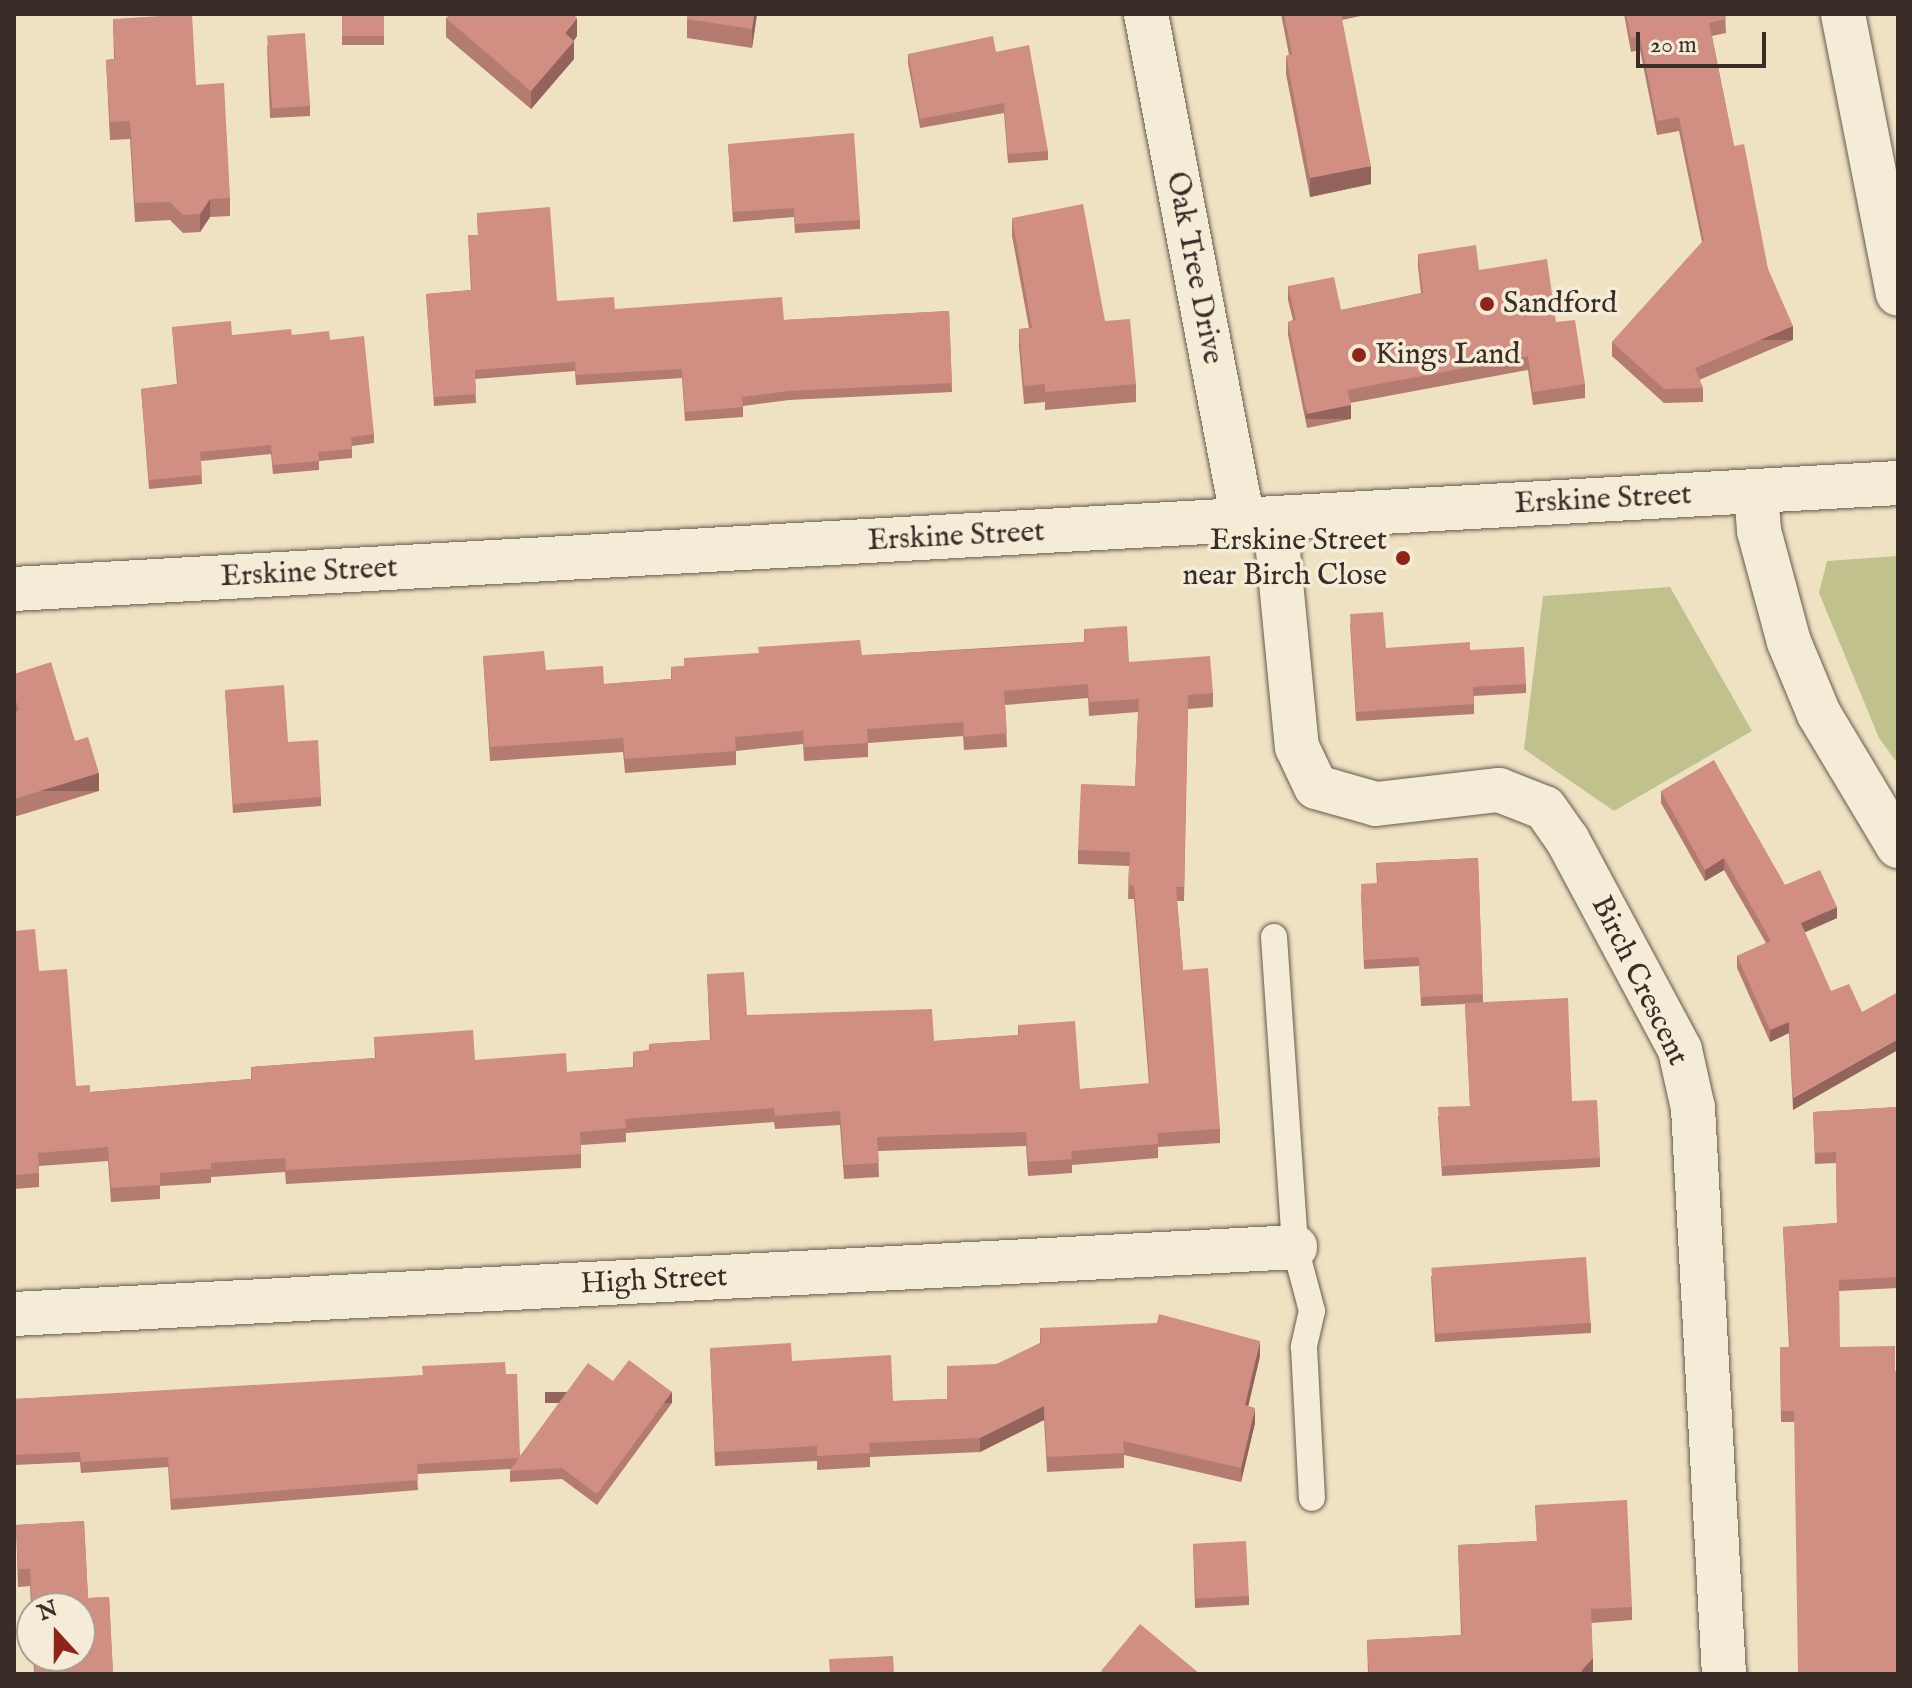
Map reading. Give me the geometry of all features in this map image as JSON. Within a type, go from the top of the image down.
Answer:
[{"type":"street","name":"Oak Tree Drive","points":[[1146,14],[1259,520]]},
{"type":"street","points":[[1843,14],[1898,294]]},
{"type":"street","name":"Erskine Street","points":[[14,589],[1898,483]]},
{"type":"street","points":[[1756,491],[1759,531],[1789,642],[1819,714],[1898,846]]},
{"type":"street","name":"Birch Crescent","points":[[1259,520],[1297,747],[1316,787],[1376,804],[1499,790],[1545,808],[1567,839],[1680,1050],[1693,1108],[1724,1674]]},
{"type":"street","name":"High Street","points":[[14,1314],[1295,1247]]},
{"type":"lane","points":[[1274,937],[1295,1247],[1312,1311],[1304,1347],[1312,1498]]},
{"type":"green space","points":[[1898,556],[1898,764],[1879,738],[1819,593],[1827,561]]},
{"type":"green space","points":[[1670,587],[1752,731],[1614,811],[1524,749],[1543,596]]},
{"type":"building","points":[[192,14],[196,85],[224,83],[230,198],[210,199],[200,214],[183,215],[170,202],[135,203],[130,121],[110,122],[106,60],[115,59],[113,19]]},
{"type":"building","points":[[342,14],[384,14],[384,36],[342,36]]},
{"type":"building","points":[[450,14],[573,14],[577,18],[565,33],[574,41],[531,91],[446,18]]},
{"type":"building","points":[[687,14],[754,14],[752,29],[687,19]]},
{"type":"building","points":[[1284,14],[1341,14],[1371,166],[1310,178],[1286,56],[1292,54]]},
{"type":"building","points":[[1626,14],[1725,14],[1726,19],[1709,23],[1734,146],[1744,144],[1768,269],[1793,326],[1695,368],[1703,388],[1664,389],[1612,342],[1704,240],[1679,117],[1657,121],[1640,37],[1631,38]]},
{"type":"building","points":[[305,33],[310,106],[272,108],[267,36]]},
{"type":"building","points":[[993,36],[996,52],[1029,45],[1048,151],[1008,154],[1004,103],[920,119],[908,54]]},
{"type":"building","points":[[854,133],[860,220],[795,224],[794,208],[733,212],[728,144]]},
{"type":"building","points":[[1083,204],[1105,321],[1130,319],[1136,384],[1045,392],[1045,384],[1024,386],[1019,329],[1032,328],[1012,218]]},
{"type":"building","points":[[550,207],[557,301],[614,297],[615,309],[782,297],[784,320],[949,311],[952,383],[789,391],[742,397],[743,407],[685,412],[682,369],[576,375],[575,362],[475,370],[476,394],[434,397],[426,294],[472,290],[468,235],[478,235],[477,213]]},
{"type":"building","points":[[1476,245],[1479,270],[1547,259],[1556,322],[1575,320],[1585,384],[1533,392],[1528,356],[1347,390],[1351,405],[1307,414],[1288,322],[1296,320],[1288,286],[1334,277],[1341,310],[1423,293],[1418,254]]},
{"type":"building","points":[[231,321],[232,335],[291,329],[292,335],[329,331],[330,340],[364,336],[374,434],[351,437],[352,449],[318,452],[319,461],[273,465],[271,445],[200,452],[202,475],[149,480],[141,389],[178,384],[172,327]]},
{"type":"building","points":[[1383,612],[1386,648],[1470,642],[1470,650],[1524,647],[1526,684],[1473,687],[1474,704],[1356,712],[1350,614]]},
{"type":"building","points":[[1127,626],[1129,662],[1210,656],[1213,693],[1188,695],[1184,887],[1176,887],[1183,970],[1208,968],[1220,1129],[1158,1133],[1158,1144],[1071,1151],[1072,1159],[1028,1162],[1026,1132],[877,1137],[879,1163],[844,1165],[840,1111],[775,1116],[774,1108],[625,1119],[626,1128],[580,1132],[581,1154],[286,1170],[285,1158],[211,1163],[211,1169],[160,1173],[160,1185],[111,1188],[108,1147],[38,1153],[39,1173],[14,1175],[14,931],[35,929],[39,971],[67,969],[76,1086],[90,1085],[90,1092],[252,1079],[251,1067],[376,1058],[374,1037],[473,1030],[475,1060],[566,1053],[567,1072],[634,1067],[633,1052],[650,1050],[649,1044],[711,1040],[707,974],[744,972],[747,1015],[932,1009],[934,1041],[1019,1035],[1018,1025],[1075,1021],[1080,1089],[1150,1083],[1134,886],[1128,885],[1130,852],[1078,850],[1081,784],[1135,786],[1139,699],[1089,702],[1088,684],[1004,691],[1007,733],[964,737],[963,722],[867,729],[868,743],[804,747],[803,731],[735,737],[736,751],[625,759],[623,738],[490,747],[483,656],[544,651],[546,670],[603,666],[604,684],[672,679],[671,667],[684,666],[684,658],[759,653],[758,647],[860,640],[862,655],[1001,648],[1085,642],[1084,629]]},
{"type":"building","points":[[51,662],[75,741],[88,737],[99,773],[14,799],[14,712],[19,710],[14,695],[14,674]]},
{"type":"building","points":[[284,685],[288,742],[318,740],[321,797],[233,804],[225,690]]},
{"type":"building","points":[[1714,760],[1785,885],[1820,870],[1837,907],[1801,923],[1831,991],[1849,984],[1862,1012],[1898,992],[1898,1039],[1793,1098],[1789,1022],[1770,1030],[1737,956],[1771,941],[1724,858],[1705,870],[1661,791]]},
{"type":"building","points":[[1478,858],[1483,994],[1421,997],[1419,957],[1364,960],[1361,884],[1378,883],[1376,863]]},
{"type":"building","points":[[1568,998],[1572,1101],[1597,1100],[1600,1158],[1442,1166],[1438,1107],[1470,1106],[1465,1003]]},
{"type":"building","points":[[1898,1107],[1898,1277],[1839,1280],[1840,1347],[1895,1346],[1895,1371],[1898,1371],[1898,1674],[1798,1674],[1794,1411],[1781,1411],[1780,1347],[1790,1347],[1783,1227],[1837,1223],[1836,1152],[1815,1153],[1813,1112]]},
{"type":"building","points":[[1586,1257],[1591,1323],[1436,1334],[1431,1268]]},
{"type":"building","points":[[1159,1314],[1260,1341],[1245,1405],[1255,1408],[1241,1468],[1123,1441],[1124,1453],[1047,1457],[1044,1406],[980,1438],[869,1443],[870,1453],[817,1456],[817,1446],[715,1452],[710,1348],[791,1343],[792,1361],[891,1355],[893,1401],[947,1399],[947,1366],[997,1364],[1041,1343],[1040,1328],[1157,1323]]},
{"type":"building","points":[[629,1360],[672,1392],[597,1494],[562,1468],[510,1471],[519,1458],[417,1464],[418,1480],[171,1499],[168,1457],[81,1462],[80,1452],[14,1455],[14,1399],[423,1375],[422,1366],[505,1362],[506,1374],[517,1374],[520,1456],[588,1363],[613,1381]]},
{"type":"building","points":[[1627,1500],[1632,1607],[1591,1609],[1593,1658],[1582,1674],[1369,1674],[1367,1640],[1462,1635],[1458,1545],[1537,1541],[1535,1505]]},
{"type":"building","points":[[84,1521],[88,1592],[31,1592],[30,1569],[18,1569],[16,1525]]},
{"type":"building","points":[[1246,1541],[1249,1596],[1196,1599],[1193,1544]]},
{"type":"building","points":[[109,1597],[113,1674],[18,1674],[96,1672],[96,1598]]},
{"type":"building","points":[[1140,1624],[1200,1674],[1104,1674],[1101,1671]]},
{"type":"building","points":[[893,1656],[894,1674],[830,1674],[829,1659]]},
{"type":"place","name":"Sandford","points":[[1487,304]]},
{"type":"place","name":"Kings Land","points":[[1359,355]]},
{"type":"place","name":"Erskine Street near Birch Close","points":[[1403,558]]}]
